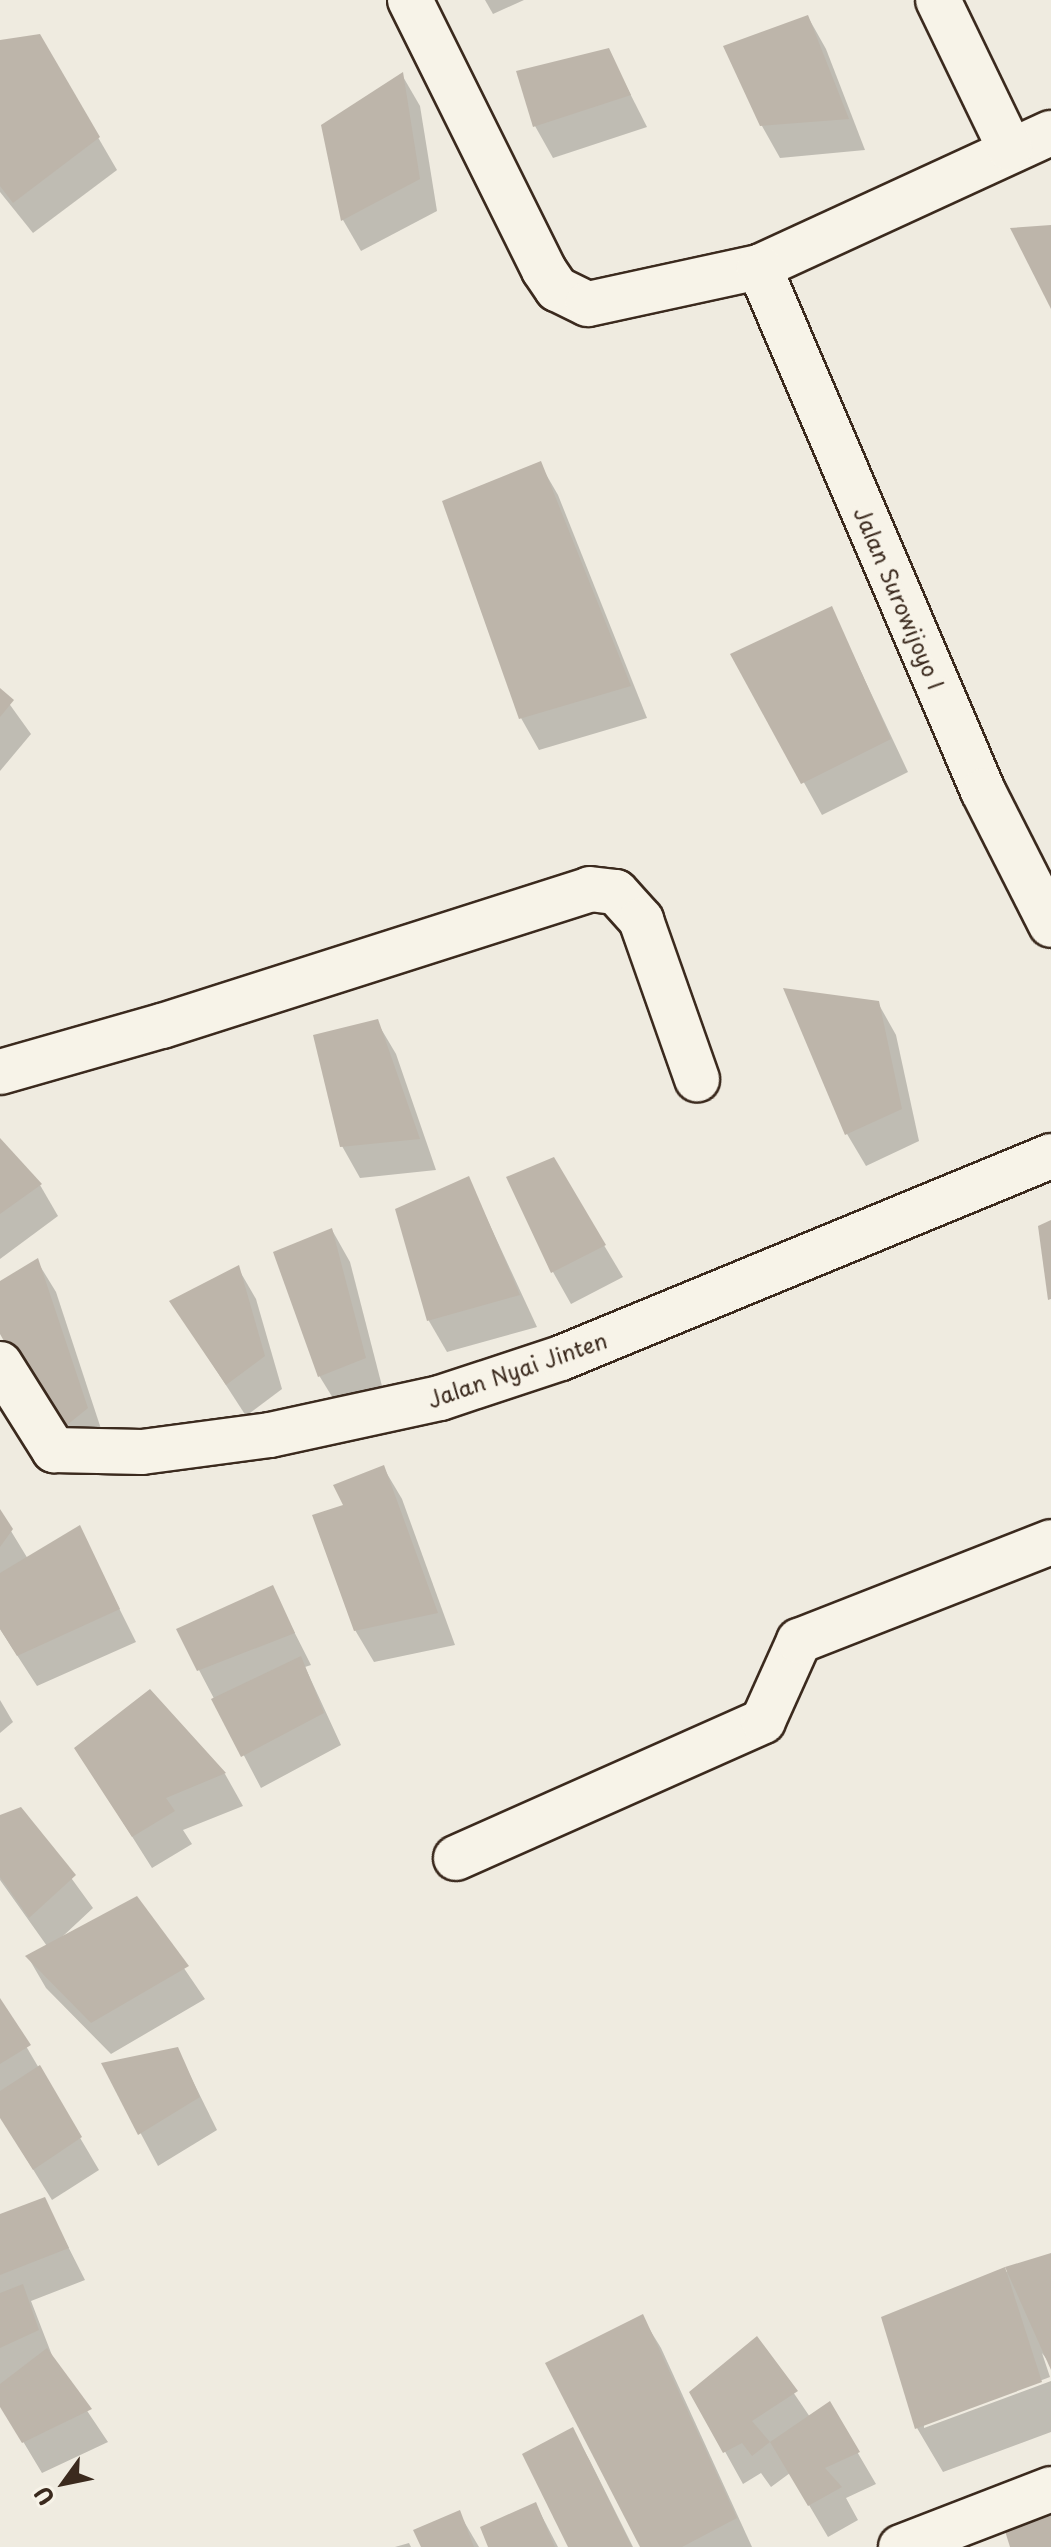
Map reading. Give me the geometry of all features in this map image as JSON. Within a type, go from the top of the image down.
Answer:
[{"type":"street","points":[[410,0],[557,289],[588,304],[759,267],[1010,149],[1051,133]]},
{"type":"street","points":[[938,0],[1010,149]]},
{"type":"street","name":"Jalan Surowijoyo I","points":[[759,267],[983,791],[1051,925]]},
{"type":"street","points":[[0,1072],[162,1026],[590,889],[616,892],[641,920],[697,1079]]},
{"type":"street","name":"Jalan Nyai Jinten","points":[[0,1364],[54,1450],[142,1452],[270,1435],[440,1398],[561,1358],[1051,1156]]},
{"type":"street","points":[[456,1858],[763,1721],[799,1641],[1051,1542]]},
{"type":"street","points":[[901,2547],[1051,2489]]},
{"type":"building","points":[[808,15],[849,119],[760,126],[723,46]]},
{"type":"building","points":[[40,34],[100,137],[13,203],[0,186],[0,40]]},
{"type":"building","points":[[609,48],[631,95],[533,127],[516,71]]},
{"type":"building","points":[[403,72],[420,179],[341,221],[321,125]]},
{"type":"building","points":[[1051,225],[1051,309],[1010,228]]},
{"type":"building","points":[[541,461],[631,686],[519,719],[442,501]]},
{"type":"building","points":[[832,606],[891,739],[801,784],[730,654]]},
{"type":"building","points":[[0,688],[14,700],[0,717]]},
{"type":"building","points":[[783,988],[879,1001],[902,1109],[845,1135]]},
{"type":"building","points":[[378,1019],[420,1139],[340,1147],[313,1035]]},
{"type":"building","points":[[0,1138],[42,1184],[0,1214]]},
{"type":"building","points":[[554,1157],[606,1245],[551,1273],[506,1177]]},
{"type":"building","points":[[469,1176],[520,1295],[427,1321],[395,1209]]},
{"type":"building","points":[[1051,1220],[1051,1299],[1048,1300],[1038,1226]]},
{"type":"building","points":[[332,1228],[366,1358],[318,1377],[273,1252]]},
{"type":"building","points":[[38,1258],[88,1408],[56,1434],[0,1334],[0,1281]]},
{"type":"building","points":[[239,1265],[265,1356],[226,1385],[169,1301]]},
{"type":"building","points":[[384,1465],[438,1613],[354,1631],[312,1515],[343,1505],[333,1485]]},
{"type":"building","points":[[0,1509],[13,1529],[0,1547]]},
{"type":"building","points":[[80,1525],[120,1609],[17,1656],[0,1629],[0,1573]]},
{"type":"building","points":[[273,1585],[295,1633],[197,1671],[176,1629]]},
{"type":"building","points":[[301,1656],[324,1713],[241,1757],[211,1699]]},
{"type":"building","points":[[150,1689],[226,1773],[166,1798],[175,1811],[132,1837],[74,1748]]},
{"type":"building","points":[[21,1807],[76,1875],[29,1918],[0,1877],[0,1815]]},
{"type":"building","points":[[137,1896],[189,1966],[91,2023],[25,1956]]},
{"type":"building","points":[[0,1998],[31,2045],[0,2064]]},
{"type":"building","points":[[178,2047],[200,2097],[138,2135],[101,2063]]},
{"type":"building","points":[[40,2065],[82,2137],[33,2170],[0,2118],[0,2091]]},
{"type":"building","points":[[45,2197],[69,2248],[0,2275],[0,2214]]},
{"type":"building","points":[[1051,2253],[1051,2370],[1005,2267]]},
{"type":"building","points":[[1005,2267],[1042,2382],[915,2429],[881,2317]]},
{"type":"building","points":[[23,2284],[39,2330],[0,2348],[0,2293]]},
{"type":"building","points":[[643,2314],[737,2518],[682,2547],[640,2547],[545,2363]]},
{"type":"building","points":[[757,2336],[798,2391],[752,2421],[770,2442],[752,2456],[742,2443],[723,2453],[689,2392]]},
{"type":"building","points":[[47,2348],[92,2409],[22,2443],[0,2407],[0,2384]]},
{"type":"building","points":[[830,2401],[860,2452],[825,2468],[842,2487],[808,2506],[770,2442]]},
{"type":"building","points":[[573,2427],[632,2547],[568,2547],[522,2454]]},
{"type":"building","points":[[536,2502],[555,2547],[488,2547],[480,2527]]},
{"type":"building","points":[[1051,2505],[1051,2547],[1010,2547],[1001,2518]]},
{"type":"building","points":[[460,2510],[474,2547],[421,2547],[413,2530]]}]
